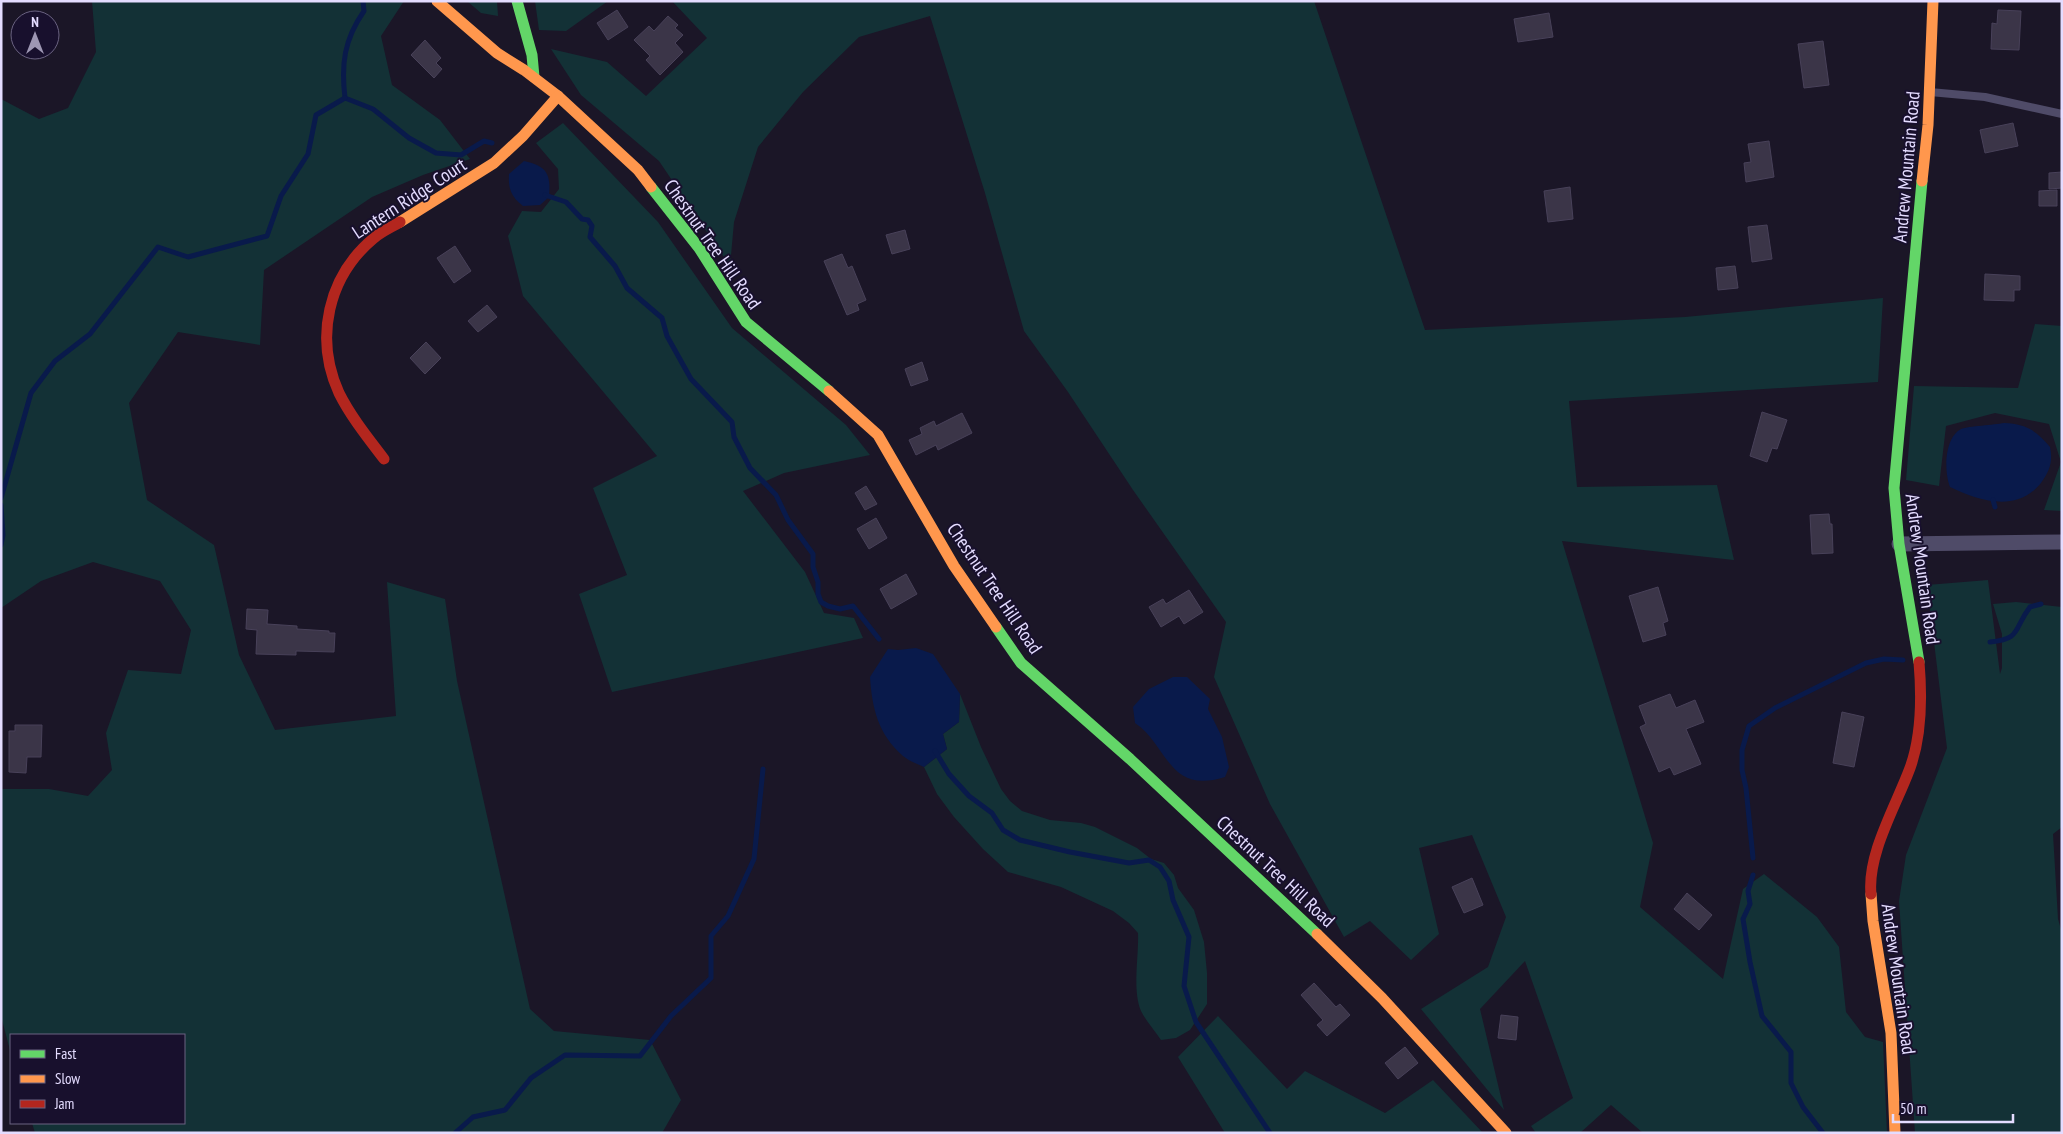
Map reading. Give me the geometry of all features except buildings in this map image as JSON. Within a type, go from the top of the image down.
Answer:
[{"type":"street","name":"Chestnut Tree Hill Road","points":[[437,1],[497,53],[534,77],[558,96],[638,170],[699,248],[746,322],[810,373],[878,435],[954,566],[1021,663],[1130,760],[1306,923],[1382,998],[1506,1133]]},
{"type":"street","points":[[517,1],[532,55],[534,77]]},
{"type":"street","name":"Andrew Mountain Road","points":[[1895,1133],[1891,1034],[1873,921],[1870,885],[1879,843],[1910,766],[1919,728],[1921,707],[1918,652],[1899,544],[1894,488],[1896,444],[1924,172],[1930,92],[1933,1]]},
{"type":"street","name":"Lantern Ridge Court","points":[[384,459],[349,411],[335,385],[329,367],[326,345],[328,307],[339,277],[355,255],[374,238],[484,170],[534,125],[558,96]]},
{"type":"street","points":[[1899,544],[2062,542]]},
{"type":"lane","points":[[1930,92],[1985,97],[2062,114]]},
{"type":"green space","points":[[92,1],[404,1],[381,36],[392,85],[440,120],[470,159],[423,175],[372,197],[264,270],[260,345],[178,332],[129,403],[147,500],[214,545],[239,655],[275,730],[396,716],[387,582],[445,599],[457,681],[530,1009],[554,1031],[650,1040],[681,1100],[662,1133],[35,1133],[32,1124],[185,1124],[185,1034],[10,1034],[10,1050],[1,1016],[1,789],[49,789],[88,796],[112,770],[106,733],[128,670],[181,674],[191,630],[160,581],[93,562],[41,581],[1,608],[1,99],[39,119],[68,108],[96,52]]},
{"type":"green space","points":[[467,1],[497,1],[498,16],[481,13]]},
{"type":"green space","points":[[535,1],[608,1],[566,31],[539,30]]},
{"type":"green space","points":[[672,1],[1314,1],[1425,330],[1685,317],[1883,298],[1878,382],[1569,401],[1577,487],[1717,485],[1734,560],[1562,541],[1653,843],[1640,907],[1723,979],[1743,889],[1764,874],[1817,917],[1839,947],[1846,1012],[1865,1037],[1883,1042],[1887,1133],[1643,1133],[1611,1105],[1580,1133],[1536,1133],[1531,1126],[1573,1098],[1525,961],[1480,1009],[1504,1110],[1421,1009],[1488,967],[1506,917],[1472,835],[1419,848],[1439,934],[1411,960],[1370,921],[1344,937],[1270,804],[1214,677],[1226,622],[1024,331],[985,193],[930,16],[859,37],[803,92],[758,147],[734,222],[730,266],[659,161],[581,95],[551,49],[607,62],[646,96],[707,38]]},
{"type":"green space","points":[[563,123],[658,222],[732,328],[846,425],[870,455],[784,473],[743,491],[805,572],[824,613],[854,618],[863,638],[612,692],[579,594],[627,575],[593,488],[657,456],[523,296],[508,236],[522,211],[541,212],[559,189],[558,169],[536,143]]},
{"type":"green space","points":[[2035,324],[2062,326],[2062,511],[2044,510],[2061,462],[2049,424],[1995,413],[1946,426],[1939,486],[1906,480],[1914,386],[2018,388]]},
{"type":"green space","points":[[1988,580],[2000,674],[2002,668],[2002,634],[1993,604],[2016,602],[2062,607],[2062,827],[2053,834],[2058,919],[2062,933],[2062,1133],[1915,1133],[1899,901],[1906,855],[1947,748],[1927,585]]},
{"type":"green space","points":[[960,694],[981,747],[1001,789],[1010,801],[1022,811],[1050,820],[1081,823],[1095,827],[1137,848],[1151,859],[1164,863],[1174,875],[1178,888],[1194,910],[1204,942],[1207,1004],[1190,1030],[1176,1038],[1161,1040],[1143,1015],[1138,1003],[1137,993],[1138,933],[1129,923],[1113,911],[1061,887],[1008,872],[983,849],[954,817],[937,794],[924,767],[947,749],[943,734],[959,722]]},
{"type":"green space","points":[[1218,1016],[1287,1089],[1305,1071],[1385,1113],[1433,1080],[1483,1133],[1225,1133],[1178,1057]]},
{"type":"water","points":[[524,161],[543,169],[548,177],[549,197],[540,205],[523,206],[511,192],[509,174]]},
{"type":"water","points":[[2004,423],[2030,429],[2050,447],[2050,466],[2041,483],[2021,498],[1997,502],[1973,497],[1950,487],[1946,464],[1948,447],[1955,433],[1965,428]]},
{"type":"water","points":[[916,648],[933,654],[960,694],[959,722],[943,734],[947,749],[924,767],[903,756],[894,748],[882,730],[872,699],[870,677],[888,649]]},
{"type":"water","points":[[1173,677],[1187,677],[1210,699],[1208,709],[1222,737],[1229,767],[1225,777],[1206,781],[1192,779],[1180,774],[1146,732],[1135,723],[1133,707],[1149,689]]},
{"type":"waterway","points":[[363,1],[364,11],[348,42],[344,63],[345,98],[373,109],[409,138],[436,153],[461,155],[484,141],[492,143]]},
{"type":"waterway","points":[[1,498],[31,393],[55,361],[90,334],[158,247],[188,257],[267,236],[281,196],[308,154],[316,115],[345,98]]},
{"type":"waterway","points":[[545,195],[566,202],[582,219],[588,220],[592,226],[590,237],[615,266],[627,288],[662,318],[667,336],[691,379],[732,422],[734,437],[750,468],[776,495],[788,520],[813,554],[813,567],[818,582],[818,594],[821,602],[840,609],[853,606],[879,639]]},
{"type":"waterway","points":[[1993,500],[1995,507]]},
{"type":"waterway","points":[[1,505],[3,535],[1,545]]},
{"type":"waterway","points":[[1990,642],[2000,641],[2012,635],[2016,632],[2030,607],[2041,604]]},
{"type":"waterway","points":[[1753,858],[1746,788],[1742,770],[1742,750],[1749,726],[1775,708],[1866,663],[1884,659],[1903,660]]},
{"type":"waterway","points":[[935,751],[949,774],[969,796],[992,813],[1003,830],[1020,840],[1129,863],[1149,860],[1160,867],[1169,881],[1173,900],[1189,937],[1184,986],[1196,1022],[1270,1133]]},
{"type":"waterway","points":[[455,1133],[473,1117],[505,1110],[531,1078],[565,1055],[640,1056],[671,1016],[711,978],[711,936],[728,916],[754,859],[763,769]]},
{"type":"waterway","points":[[1753,875],[1748,891],[1750,904],[1743,919],[1762,1016],[1791,1052],[1791,1083],[1803,1107],[1823,1133]]},
{"type":"traffic: fast","points":[[517,1],[532,55],[534,77]]},
{"type":"traffic: fast","points":[[1919,662],[1899,544],[1894,488],[1922,181]]},
{"type":"traffic: fast","points":[[651,187],[699,248],[746,322],[829,391]]},
{"type":"traffic: fast","points":[[996,627],[1021,663],[1130,759],[1317,934]]},
{"type":"traffic: slow","points":[[437,1],[497,53],[524,70],[558,96],[638,170],[651,187]]},
{"type":"traffic: slow","points":[[1922,181],[1928,125],[1933,1]]},
{"type":"traffic: slow","points":[[400,222],[494,163],[523,136],[558,96]]},
{"type":"traffic: slow","points":[[829,391],[878,435],[954,566],[996,627]]},
{"type":"traffic: slow","points":[[1871,894],[1873,921],[1891,1033],[1895,1133]]},
{"type":"traffic: slow","points":[[1317,934],[1382,998],[1506,1133]]},
{"type":"traffic: jam","points":[[384,459],[354,419],[339,393],[331,372],[327,351],[327,330],[330,309],[336,289],[358,253],[374,238],[400,222]]},
{"type":"traffic: jam","points":[[1871,894],[1873,863],[1884,830],[1910,768],[1917,742],[1921,702],[1919,662]]}]
